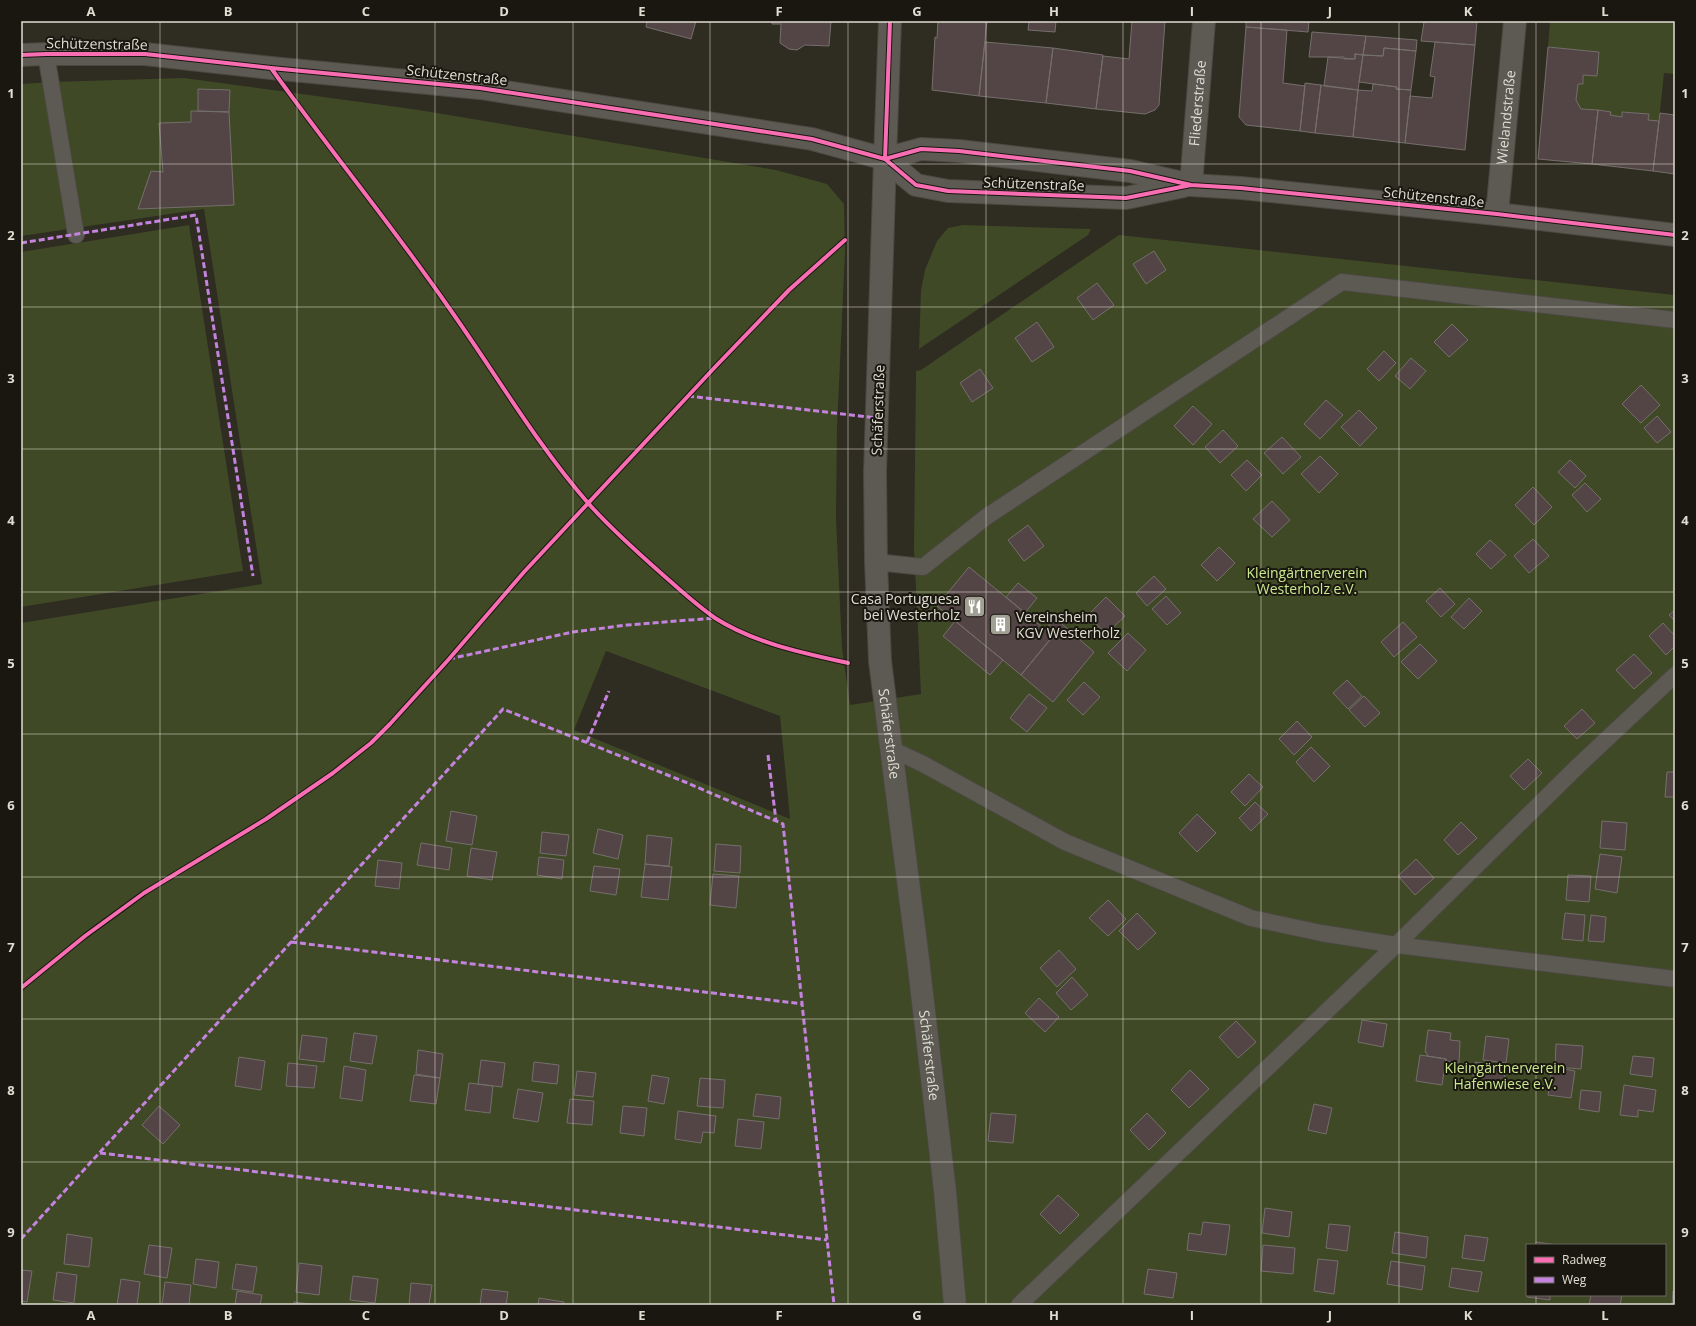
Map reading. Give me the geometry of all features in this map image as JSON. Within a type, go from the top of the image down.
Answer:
[{"type":"street","name":"Schäferstraße","points":[[890,21],[876,472],[876,562],[880,661],[945,1191],[955,1305]]},
{"type":"street","name":"Fliederstraße","points":[[1191,185],[1204,21]]},
{"type":"street","name":"Wielandstraße","points":[[1497,214],[1515,21]]},
{"type":"street","name":"Schützenstraße","points":[[21,55],[144,54],[480,88],[812,139],[885,159],[916,185],[948,191],[1126,198],[1191,185]]},
{"type":"street","name":"Schützenstraße","points":[[885,159],[920,149],[959,151],[1130,171],[1191,185],[1249,189],[1497,214],[1675,235]]},
{"type":"lane","points":[[46,54],[76,235]]},
{"type":"lane","points":[[876,562],[922,567],[986,517],[1342,282],[1675,320]]},
{"type":"lane","points":[[1019,1305],[1396,945],[1579,765],[1675,675]]},
{"type":"lane","points":[[892,749],[923,764],[1065,842],[1251,918],[1321,933],[1396,945],[1675,979]]},
{"type":"green space","points":[[1550,21],[1675,21],[1675,74],[1664,73],[1659,121],[1648,120],[1649,114],[1622,112],[1622,117],[1610,115],[1610,112],[1581,109],[1576,100],[1578,84],[1583,84],[1583,75],[1597,76],[1599,52],[1548,47]]},
{"type":"green space","points":[[184,78],[419,110],[776,170],[827,184],[844,204],[845,252],[837,428],[836,518],[842,648],[850,705],[921,694],[914,548],[916,371],[921,370],[1119,235],[1675,295],[1675,1305],[21,1305],[21,623],[262,584],[204,209],[21,236],[21,84]],"holes":[[[606,651],[780,716],[790,819],[574,730]]]},
{"type":"green space","points":[[189,225],[243,571],[21,607],[21,252]]},
{"type":"green space","points":[[963,225],[1091,229],[1088,235],[919,349],[921,290],[925,270],[937,241],[948,228]]},
{"type":"building","points":[[647,21],[696,21],[691,39],[646,27]]},
{"type":"building","points":[[772,21],[831,21],[829,46],[805,45],[797,50],[789,49],[780,43],[781,24],[772,24]]},
{"type":"building","points":[[938,21],[987,21],[979,96],[932,90],[935,37],[937,38]]},
{"type":"building","points":[[1029,21],[1056,21],[1055,32],[1028,30]]},
{"type":"building","points":[[1132,21],[1165,21],[1159,105],[1155,110],[1145,114],[1096,109],[1103,56],[1129,59]]},
{"type":"building","points":[[1246,21],[1309,21],[1308,32],[1246,27]]},
{"type":"building","points":[[1418,21],[1477,21],[1475,45],[1421,41],[1424,22]]},
{"type":"building","points":[[1246,27],[1287,30],[1283,83],[1305,86],[1300,131],[1246,125],[1239,117]]},
{"type":"building","points":[[1312,32],[1366,36],[1363,55],[1355,54],[1355,59],[1344,59],[1344,57],[1309,57]]},
{"type":"building","points":[[1366,36],[1417,40],[1416,51],[1384,48],[1383,56],[1363,55]]},
{"type":"building","points":[[985,42],[1053,48],[1046,103],[979,96]]},
{"type":"building","points":[[1435,42],[1475,45],[1465,150],[1405,143],[1410,96],[1432,98],[1435,77],[1430,76]]},
{"type":"building","points":[[1548,47],[1599,52],[1597,76],[1583,75],[1583,84],[1578,84],[1576,100],[1581,109],[1598,110],[1592,164],[1538,159]]},
{"type":"building","points":[[1053,48],[1103,55],[1096,109],[1046,103]]},
{"type":"building","points":[[1384,48],[1416,51],[1411,90],[1396,89],[1397,87],[1359,82],[1363,55],[1383,56]]},
{"type":"building","points":[[1355,54],[1363,55],[1358,90],[1324,86],[1328,57],[1355,59]]},
{"type":"building","points":[[1305,83],[1321,85],[1315,133],[1300,131]]},
{"type":"building","points":[[1373,84],[1397,87],[1396,89],[1411,90],[1405,143],[1353,137],[1358,90],[1372,91]]},
{"type":"building","points":[[1321,85],[1358,90],[1353,137],[1315,133]]},
{"type":"building","points":[[198,89],[230,90],[229,112],[198,111]]},
{"type":"building","points":[[1598,110],[1611,112],[1610,115],[1622,117],[1622,112],[1649,114],[1648,120],[1659,121],[1653,171],[1592,164]]},
{"type":"building","points":[[191,111],[229,112],[234,205],[138,209],[151,171],[163,172],[159,123],[191,122]]},
{"type":"building","points":[[1660,113],[1675,115],[1675,174],[1653,171]]},
{"type":"building","points":[[1154,251],[1166,270],[1146,284],[1133,264]]},
{"type":"building","points":[[1097,283],[1114,305],[1093,320],[1077,298]]},
{"type":"building","points":[[1037,322],[1054,347],[1032,362],[1015,338]]},
{"type":"building","points":[[1452,324],[1468,340],[1449,357],[1434,342]]},
{"type":"building","points":[[1384,351],[1396,363],[1379,381],[1367,369]]},
{"type":"building","points":[[1411,358],[1426,371],[1410,389],[1395,376]]},
{"type":"building","points":[[980,369],[993,388],[972,402],[960,383]]},
{"type":"building","points":[[1641,385],[1660,405],[1641,423],[1622,404]]},
{"type":"building","points":[[1326,400],[1343,415],[1320,439],[1304,424]]},
{"type":"building","points":[[1193,406],[1212,424],[1193,445],[1174,426]]},
{"type":"building","points":[[1359,410],[1377,428],[1360,446],[1341,427]]},
{"type":"building","points":[[1657,416],[1671,432],[1657,443],[1644,428]]},
{"type":"building","points":[[1223,430],[1238,446],[1220,463],[1205,447]]},
{"type":"building","points":[[1282,437],[1301,457],[1283,474],[1264,453]]},
{"type":"building","points":[[1320,456],[1338,474],[1319,493],[1301,474]]},
{"type":"building","points":[[1247,460],[1262,475],[1246,491],[1231,475]]},
{"type":"building","points":[[1570,460],[1586,476],[1575,488],[1558,472]]},
{"type":"building","points":[[1585,483],[1601,499],[1587,512],[1572,495]]},
{"type":"building","points":[[1533,487],[1552,507],[1534,525],[1515,505]]},
{"type":"building","points":[[1272,501],[1290,520],[1272,537],[1253,519]]},
{"type":"building","points":[[1028,525],[1044,546],[1024,561],[1008,540]]},
{"type":"building","points":[[1533,539],[1549,556],[1529,573],[1514,556]]},
{"type":"building","points":[[1490,540],[1506,555],[1491,569],[1476,554]]},
{"type":"building","points":[[1219,547],[1235,563],[1217,581],[1201,565]]},
{"type":"building","name":"Vereinsheim KGV Westerholz","points":[[969,567],[1053,636],[1021,675],[937,606]]},
{"type":"building","points":[[1154,576],[1166,589],[1147,606],[1136,593]]},
{"type":"building","points":[[1018,583],[1037,598],[1025,613],[1006,597]]},
{"type":"building","points":[[1440,588],[1455,604],[1441,617],[1426,601]]},
{"type":"building","points":[[1166,596],[1181,613],[1167,625],[1152,609]]},
{"type":"building","points":[[1106,597],[1125,616],[1106,634],[1088,615]]},
{"type":"building","points":[[1469,598],[1482,611],[1464,629],[1451,617]]},
{"type":"building","points":[[1675,610],[1675,621],[1669,615]]},
{"type":"building","points":[[1055,618],[1094,652],[1053,702],[1021,675],[1053,636],[1045,630]]},
{"type":"building","points":[[955,621],[1003,660],[990,675],[943,636]]},
{"type":"building","points":[[1403,622],[1417,637],[1394,657],[1381,642]]},
{"type":"building","points":[[1663,623],[1675,636],[1675,646],[1666,655],[1649,636]]},
{"type":"building","points":[[1128,633],[1146,650],[1127,671],[1108,653]]},
{"type":"building","points":[[1420,644],[1437,661],[1418,679],[1401,662]]},
{"type":"building","points":[[1634,654],[1652,673],[1634,689],[1616,670]]},
{"type":"building","points":[[1347,680],[1362,696],[1348,709],[1333,693]]},
{"type":"building","points":[[1084,682],[1100,697],[1083,715],[1067,700]]},
{"type":"building","points":[[1029,694],[1047,708],[1027,732],[1010,718]]},
{"type":"building","points":[[1364,696],[1380,713],[1365,727],[1349,710]]},
{"type":"building","points":[[1582,709],[1595,723],[1577,739],[1564,726]]},
{"type":"building","points":[[1297,721],[1312,737],[1294,755],[1279,739]]},
{"type":"building","points":[[1311,747],[1330,766],[1314,782],[1296,762]]},
{"type":"building","points":[[1528,759],[1542,773],[1524,790],[1510,776]]},
{"type":"building","points":[[1667,772],[1675,772],[1675,797],[1665,797]]},
{"type":"building","points":[[1249,774],[1263,787],[1245,806],[1231,792]]},
{"type":"building","points":[[1255,802],[1268,814],[1251,831],[1239,818]]},
{"type":"building","points":[[451,811],[477,816],[472,845],[446,841]]},
{"type":"building","points":[[1197,814],[1216,833],[1197,852],[1179,833]]},
{"type":"building","points":[[1602,821],[1627,823],[1625,850],[1600,848]]},
{"type":"building","points":[[1461,822],[1477,838],[1458,855],[1444,840]]},
{"type":"building","points":[[598,829],[623,835],[618,859],[593,853]]},
{"type":"building","points":[[542,832],[569,835],[566,856],[540,853]]},
{"type":"building","points":[[647,835],[672,838],[669,866],[645,864]]},
{"type":"building","points":[[421,843],[452,848],[449,870],[417,865]]},
{"type":"building","points":[[716,844],[741,846],[740,873],[714,871]]},
{"type":"building","points":[[471,848],[497,852],[492,880],[467,876]]},
{"type":"building","points":[[1600,854],[1622,857],[1617,893],[1595,889]]},
{"type":"building","points":[[539,857],[564,860],[562,879],[537,875]]},
{"type":"building","points":[[1416,859],[1434,878],[1415,895],[1398,876]]},
{"type":"building","points":[[378,860],[402,863],[399,889],[375,886]]},
{"type":"building","points":[[645,864],[672,867],[668,900],[641,897]]},
{"type":"building","points":[[594,866],[620,869],[616,895],[590,891]]},
{"type":"building","points":[[713,874],[739,876],[736,908],[710,905]]},
{"type":"building","points":[[1568,875],[1591,876],[1589,902],[1566,900]]},
{"type":"building","points":[[1108,900],[1126,919],[1108,936],[1089,918]]},
{"type":"building","points":[[1137,913],[1156,933],[1138,950],[1119,931]]},
{"type":"building","points":[[1565,913],[1585,915],[1583,941],[1562,939]]},
{"type":"building","points":[[1591,915],[1606,917],[1604,942],[1588,941]]},
{"type":"building","points":[[1059,950],[1076,969],[1057,987],[1040,968]]},
{"type":"building","points":[[1072,977],[1088,995],[1071,1010],[1056,993]]},
{"type":"building","points":[[1039,998],[1059,1017],[1045,1032],[1025,1013]]},
{"type":"building","points":[[1362,1020],[1387,1024],[1383,1047],[1358,1042]]},
{"type":"building","points":[[1236,1021],[1256,1042],[1238,1058],[1219,1037]]},
{"type":"building","points":[[1428,1030],[1451,1033],[1450,1040],[1460,1041],[1459,1063],[1427,1056],[1427,1053],[1425,1052]]},
{"type":"building","points":[[354,1033],[377,1036],[372,1064],[350,1061]]},
{"type":"building","points":[[302,1035],[327,1038],[324,1062],[299,1059]]},
{"type":"building","points":[[1486,1036],[1509,1039],[1506,1063],[1483,1060]]},
{"type":"building","points":[[1556,1044],[1583,1046],[1581,1069],[1555,1067]]},
{"type":"building","points":[[418,1050],[443,1054],[440,1078],[416,1074]]},
{"type":"building","points":[[1420,1055],[1446,1059],[1442,1085],[1416,1081]]},
{"type":"building","points":[[1633,1056],[1654,1058],[1652,1077],[1630,1074]]},
{"type":"building","points":[[239,1057],[265,1061],[261,1090],[235,1086]]},
{"type":"building","points":[[481,1060],[505,1063],[502,1087],[478,1084]]},
{"type":"building","points":[[534,1062],[559,1065],[557,1084],[532,1081]]},
{"type":"building","points":[[1475,1062],[1506,1067],[1503,1088],[1472,1084]]},
{"type":"building","points":[[288,1063],[317,1066],[314,1088],[286,1086]]},
{"type":"building","points":[[344,1066],[366,1070],[362,1101],[340,1098]]},
{"type":"building","points":[[1552,1067],[1575,1071],[1571,1098],[1548,1095]]},
{"type":"building","points":[[1190,1070],[1209,1089],[1189,1108],[1171,1090]]},
{"type":"building","points":[[577,1071],[596,1073],[593,1097],[574,1095]]},
{"type":"building","points":[[414,1075],[440,1078],[436,1104],[410,1101]]},
{"type":"building","points":[[652,1075],[669,1078],[664,1104],[648,1101]]},
{"type":"building","points":[[700,1078],[725,1080],[723,1108],[697,1106]]},
{"type":"building","points":[[469,1083],[493,1086],[490,1113],[465,1110]]},
{"type":"building","points":[[1624,1085],[1656,1090],[1653,1112],[1638,1110],[1638,1117],[1620,1115]]},
{"type":"building","points":[[518,1089],[543,1093],[538,1122],[513,1118]]},
{"type":"building","points":[[1581,1090],[1601,1092],[1599,1112],[1579,1109]]},
{"type":"building","points":[[756,1094],[781,1097],[779,1119],[753,1116]]},
{"type":"building","points":[[570,1099],[594,1101],[592,1125],[567,1123]]},
{"type":"building","points":[[1314,1104],[1332,1108],[1326,1134],[1308,1130]]},
{"type":"building","points":[[159,1106],[180,1125],[163,1144],[142,1125]]},
{"type":"building","points":[[623,1106],[647,1108],[644,1136],[620,1133]]},
{"type":"building","points":[[678,1111],[716,1116],[714,1133],[703,1132],[701,1143],[675,1139]]},
{"type":"building","points":[[991,1113],[1016,1115],[1013,1143],[988,1141]]},
{"type":"building","points":[[1147,1113],[1166,1133],[1149,1150],[1130,1130]]},
{"type":"building","points":[[738,1119],[764,1122],[761,1149],[735,1146]]},
{"type":"building","points":[[1058,1195],[1079,1215],[1060,1234],[1040,1214]]},
{"type":"building","points":[[1265,1208],[1292,1212],[1289,1237],[1262,1233]]},
{"type":"building","points":[[1203,1222],[1230,1225],[1226,1255],[1187,1250],[1189,1233],[1201,1235]]},
{"type":"building","points":[[1329,1224],[1350,1226],[1347,1251],[1326,1248]]},
{"type":"building","points":[[1395,1232],[1428,1237],[1426,1258],[1392,1253]]},
{"type":"building","points":[[67,1234],[92,1238],[89,1267],[64,1264]]},
{"type":"building","points":[[1465,1235],[1488,1238],[1484,1261],[1462,1258]]},
{"type":"building","points":[[1536,1242],[1550,1244],[1535,1244]]},
{"type":"building","points":[[149,1245],[172,1248],[167,1278],[144,1274]]},
{"type":"building","points":[[1263,1245],[1295,1248],[1293,1274],[1261,1271]]},
{"type":"building","points":[[196,1259],[219,1262],[216,1288],[193,1284]]},
{"type":"building","points":[[1318,1259],[1338,1261],[1334,1294],[1314,1291]]},
{"type":"building","points":[[1391,1261],[1425,1266],[1422,1290],[1387,1284]]},
{"type":"building","points":[[299,1263],[322,1266],[319,1295],[296,1292]]},
{"type":"building","points":[[236,1264],[257,1267],[253,1292],[232,1289]]},
{"type":"building","points":[[1452,1268],[1482,1272],[1478,1292],[1449,1287]]},
{"type":"building","points":[[1148,1269],[1177,1273],[1173,1298],[1144,1294]]},
{"type":"building","points":[[21,1270],[32,1271],[27,1302],[21,1301]]},
{"type":"building","points":[[57,1272],[77,1275],[74,1303],[53,1300]]},
{"type":"building","points":[[353,1276],[378,1279],[375,1303],[350,1300]]},
{"type":"building","points":[[121,1279],[140,1282],[137,1305],[117,1305]]},
{"type":"building","points":[[165,1282],[191,1285],[189,1305],[162,1305]]},
{"type":"building","points":[[411,1283],[432,1285],[429,1305],[409,1305]]},
{"type":"building","points":[[482,1289],[508,1292],[506,1305],[480,1305]]},
{"type":"building","points":[[237,1291],[262,1295],[260,1305],[235,1305]]},
{"type":"building","points":[[1673,1291],[1675,1291],[1675,1305],[1672,1305]]},
{"type":"building","points":[[1550,1296],[1550,1300],[1527,1297]]},
{"type":"building","points":[[1591,1296],[1622,1296],[1620,1305],[1589,1305]]},
{"type":"building","points":[[539,1298],[564,1302],[563,1305],[538,1305]]},
{"type":"building","points":[[294,1302],[317,1305],[294,1305]]},
{"type":"marked path","points":[[21,243],[196,215],[253,576]]},
{"type":"marked path","points":[[688,396],[877,418]]},
{"type":"marked path","points":[[449,659],[573,632],[627,625],[715,618]]},
{"type":"marked path","points":[[587,742],[609,691]]},
{"type":"marked path","points":[[21,1239],[503,709],[685,782],[783,824],[834,1305]]},
{"type":"marked path","points":[[768,755],[776,821]]},
{"type":"marked path","points":[[291,942],[803,1004]]},
{"type":"marked path","points":[[100,1153],[827,1240]]},
{"type":"cycle path","points":[[885,159],[890,21]]},
{"type":"cycle path","points":[[21,55],[145,54],[271,68],[480,88],[812,139],[885,159],[916,185],[948,191],[1126,198],[1191,185]]},
{"type":"cycle path","points":[[271,68],[426,275],[550,456],[588,503],[606,522],[634,549],[701,608],[730,627],[762,641],[796,651],[848,663]]},
{"type":"cycle path","points":[[885,159],[921,149],[959,151],[1130,171],[1191,185],[1241,188],[1497,214],[1675,235]]},
{"type":"cycle path","points":[[21,988],[85,936],[144,893],[266,819],[333,773],[371,743],[449,659],[524,572],[716,366],[789,290],[845,240]]},
{"type":"place","name":"Casa Portuguesa bei Westerholz","points":[[975,607]]},
{"type":"place","name":"Vereinsheim KGV Westerholz","points":[[1000,625]]},
{"type":"park label","name":"Kleingärtnerverein Westerholz e.V.","points":[[1307,582]]},
{"type":"park label","name":"Kleingärtnerverein Hafenwiese e.V.","points":[[1505,1076]]}]
